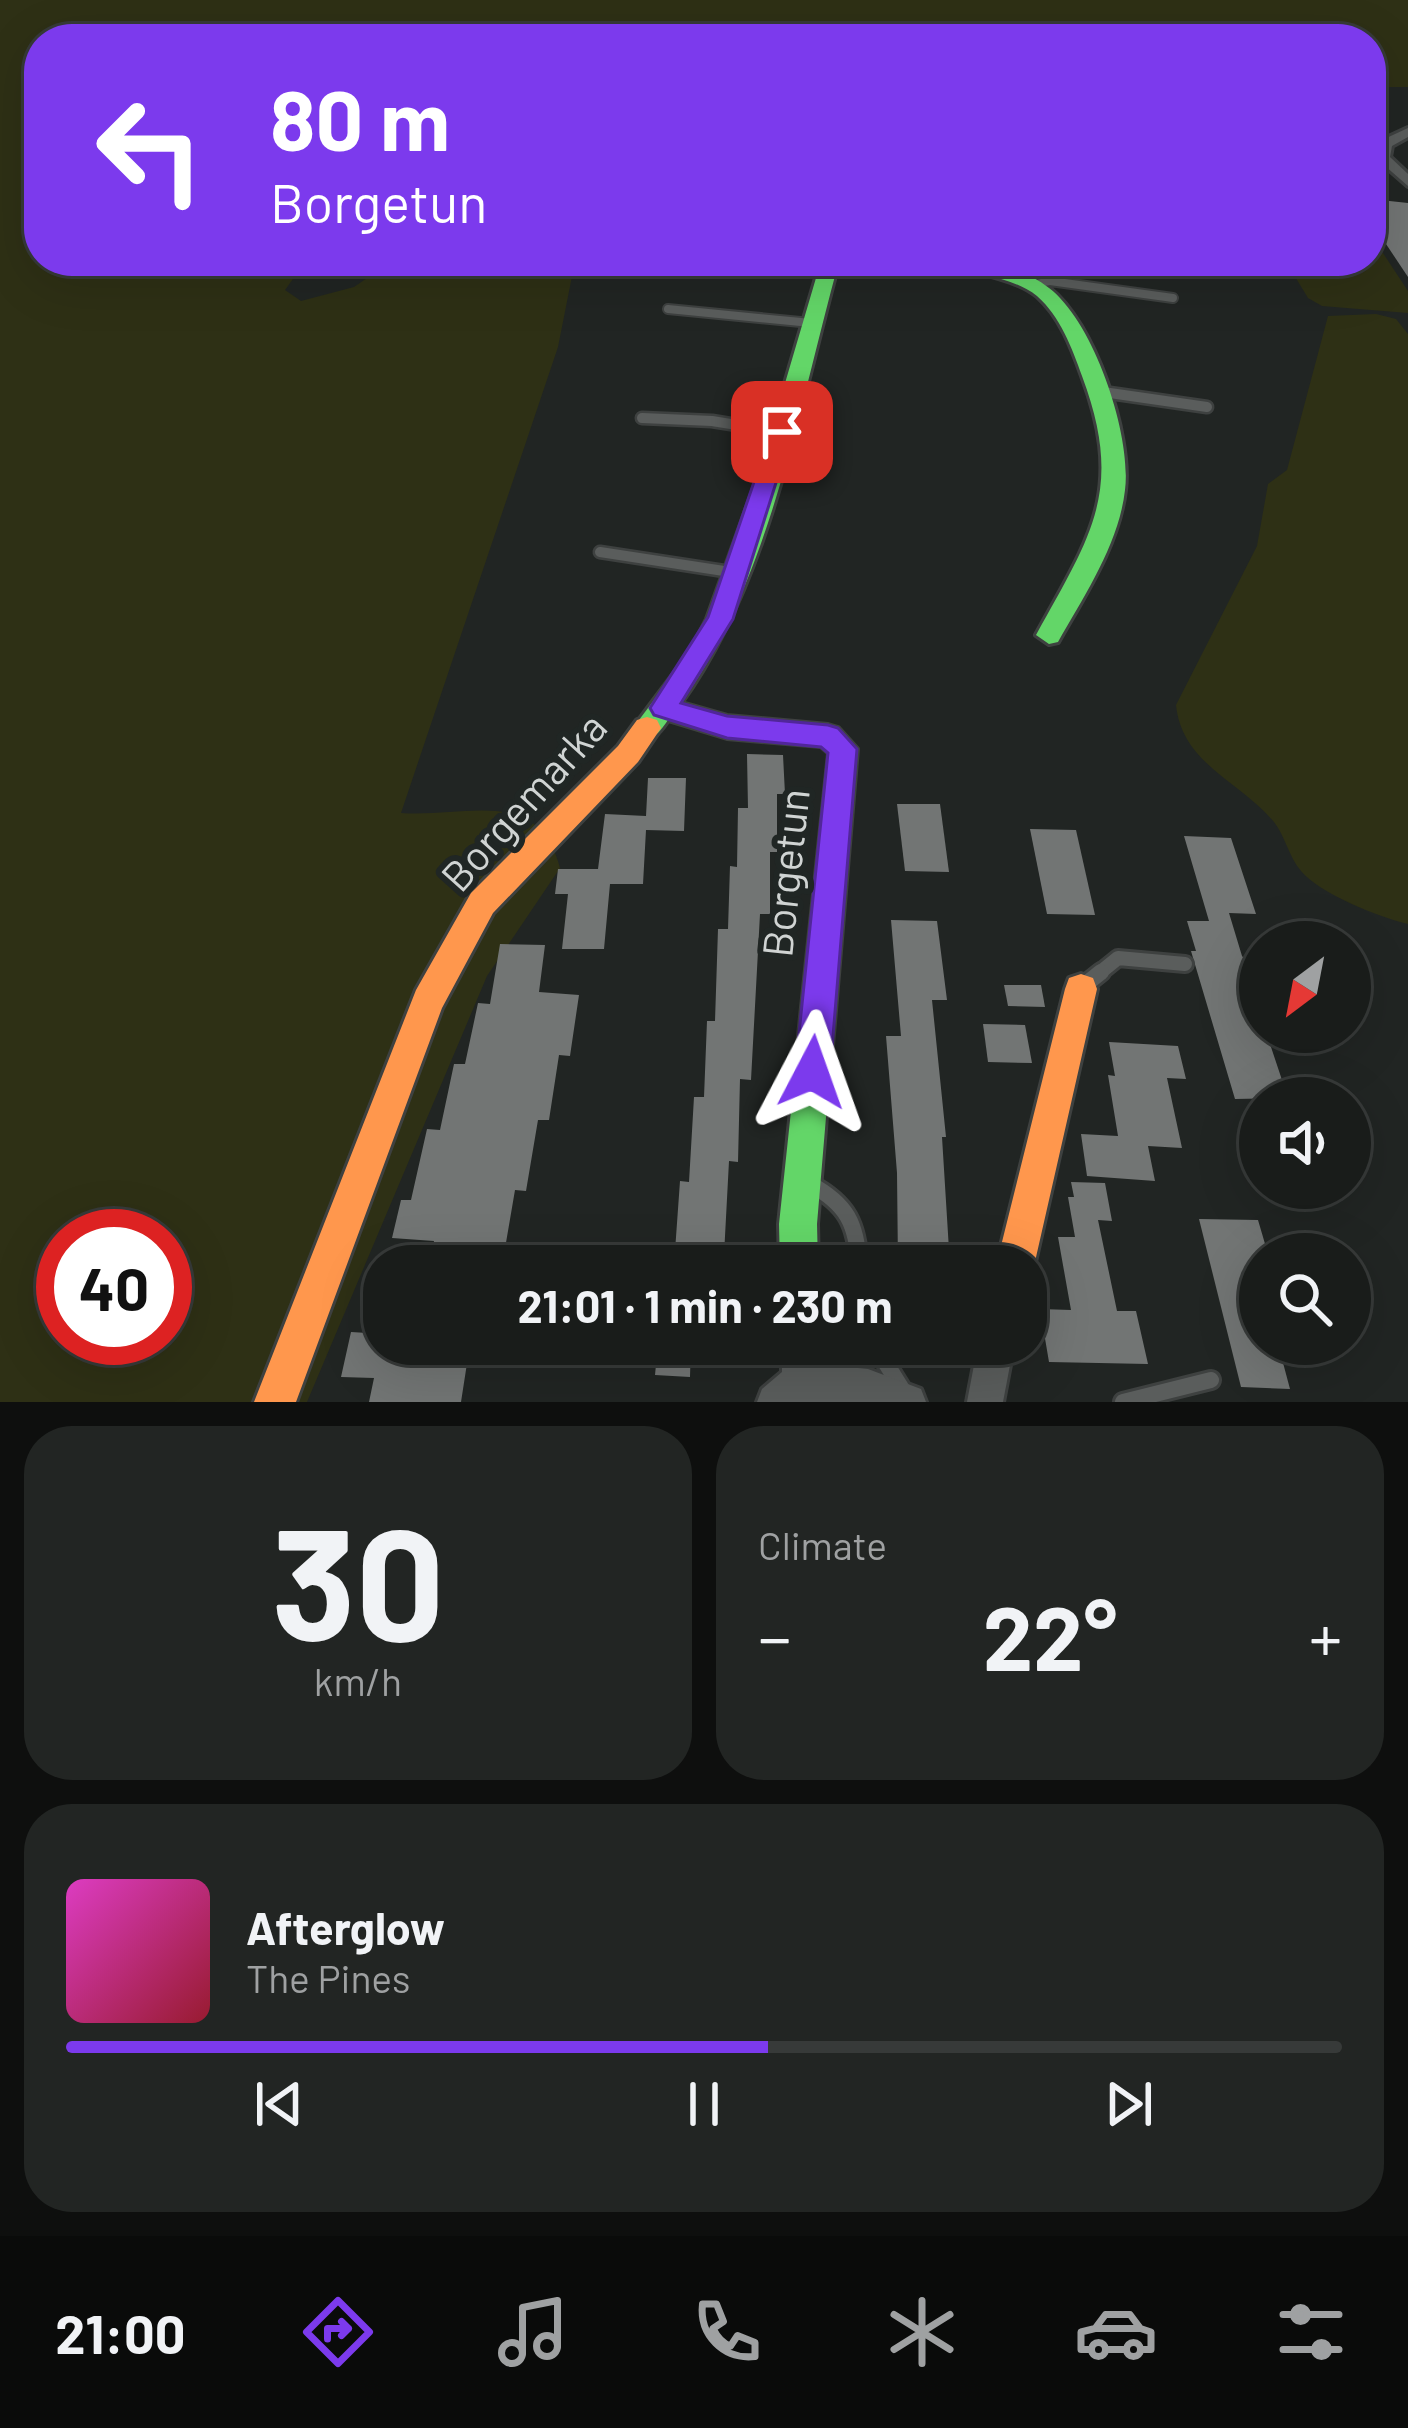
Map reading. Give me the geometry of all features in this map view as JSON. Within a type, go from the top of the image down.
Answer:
[{"type":"street","points":[[1386,161],[1408,182]]},
{"type":"street","name":"Borgemarka","points":[[275,1402],[403,1065],[458,943],[482,903],[587,798],[664,708],[699,658],[738,574],[825,276]]},
{"type":"street","points":[[1017,276],[1042,283],[1066,319],[1111,432],[1118,472],[1106,520],[1049,635]]},
{"type":"street","points":[[1042,283],[1051,276]]},
{"type":"street","name":"Borgetun","points":[[664,708],[727,727],[828,736],[843,749],[800,1245]]},
{"type":"street","points":[[1020,1245],[1082,989]]},
{"type":"street","points":[[985,1402],[991,1365]]},
{"type":"street","points":[[792,1376],[868,1387],[909,1402]]},
{"type":"lane","points":[[1042,283],[1173,298]]},
{"type":"lane","points":[[668,309],[811,323]]},
{"type":"lane","points":[[1095,391],[1207,407]]},
{"type":"lane","points":[[642,418],[782,432]]},
{"type":"lane","points":[[601,552],[738,574]]},
{"type":"lane","points":[[1082,989],[1099,969],[1118,958],[1185,964]]},
{"type":"lane","points":[[803,1181],[843,1201],[856,1224],[858,1245]]},
{"type":"lane","points":[[887,1365],[909,1402]]},
{"type":"lane","points":[[1124,1402],[1211,1380]]},
{"type":"green space","points":[[0,0],[1408,0],[1408,87],[1386,87],[1386,24],[24,24],[24,276],[295,276],[285,290],[301,301],[354,287],[370,276],[572,276],[558,347],[401,813],[497,811],[517,815],[535,825],[550,842],[560,868],[487,976],[373,1245],[363,1245],[363,1269],[307,1402],[0,1402]]},
{"type":"green space","points":[[1386,258],[1408,291],[1408,313],[1322,306],[1308,298],[1295,276],[1386,276]]},
{"type":"green space","points":[[1376,314],[1396,319],[1408,334],[1408,924],[1351,904],[1310,880],[1274,822],[1189,742],[1176,705],[1257,546],[1268,484],[1287,470],[1328,316]]},
{"type":"building","points":[[1386,201],[1408,203],[1408,277],[1386,244]]},
{"type":"building","points":[[747,754],[783,755],[785,794],[777,794],[777,852],[770,852],[770,914],[760,914],[751,1080],[740,1079],[738,1162],[729,1161],[725,1245],[675,1245],[680,1181],[689,1182],[694,1097],[704,1097],[707,1021],[715,1021],[718,929],[728,929],[730,866],[737,867],[738,808],[748,808]]},
{"type":"building","points":[[648,778],[686,778],[684,831],[646,830],[643,884],[610,884],[604,949],[562,949],[568,894],[555,894],[558,869],[598,869],[605,814],[646,816]]},
{"type":"building","points":[[897,804],[940,804],[949,872],[905,871]]},
{"type":"building","points":[[1030,829],[1076,830],[1095,915],[1047,914]]},
{"type":"building","points":[[1184,836],[1231,838],[1256,914],[1229,913],[1239,946],[1239,1053],[1273,1053],[1281,1077],[1239,1077],[1239,1099],[1235,1099],[1191,951],[1196,951],[1187,921],[1209,921]]},
{"type":"building","points":[[891,920],[937,921],[947,1000],[932,1000],[946,1137],[942,1137],[949,1245],[898,1245],[886,1036],[901,1036]]},
{"type":"building","points":[[500,944],[545,945],[539,992],[579,995],[570,1056],[559,1055],[549,1120],[538,1120],[526,1191],[515,1190],[506,1245],[433,1245],[434,1241],[392,1238],[401,1200],[411,1200],[427,1129],[440,1130],[454,1064],[465,1064],[478,1003],[490,1004]]},
{"type":"building","points":[[1004,985],[1041,985],[1045,1007],[1008,1006]]},
{"type":"building","points":[[983,1024],[1025,1025],[1032,1063],[988,1062]]},
{"type":"building","points":[[1109,1042],[1178,1046],[1186,1079],[1167,1078],[1182,1148],[1148,1146],[1155,1181],[1087,1176],[1081,1134],[1118,1136],[1108,1075],[1115,1076]]},
{"type":"building","points":[[1071,1182],[1105,1183],[1112,1221],[1098,1220],[1117,1311],[1136,1311],[1148,1364],[1049,1362],[1047,1309],[1071,1310],[1058,1237],[1075,1237],[1068,1197],[1074,1197]]},
{"type":"building","points":[[1199,1219],[1258,1220],[1262,1233],[1239,1233],[1239,1365],[1284,1365],[1290,1389],[1241,1387]]},
{"type":"building","points":[[351,1332],[363,1333],[363,1365],[467,1365],[461,1402],[369,1402],[374,1378],[341,1377]]},
{"type":"building","points":[[656,1365],[690,1365],[690,1377],[655,1375]]},
{"type":"traffic: fast","points":[[647,728],[699,658],[720,619],[766,485],[826,276]]},
{"type":"traffic: fast","points":[[1014,276],[1047,295],[1074,333],[1106,418],[1115,472],[1103,530],[1049,635]]},
{"type":"traffic: fast","points":[[663,708],[727,727],[828,736],[843,749],[798,1245]]},
{"type":"traffic: slow","points":[[275,1402],[428,1001],[482,903],[628,754],[647,728]]},
{"type":"traffic: slow","points":[[1020,1245],[1081,989]]},
{"type":"route","points":[[782,432],[720,619],[664,708],[727,727],[828,736],[843,749],[812,1072]]}]
